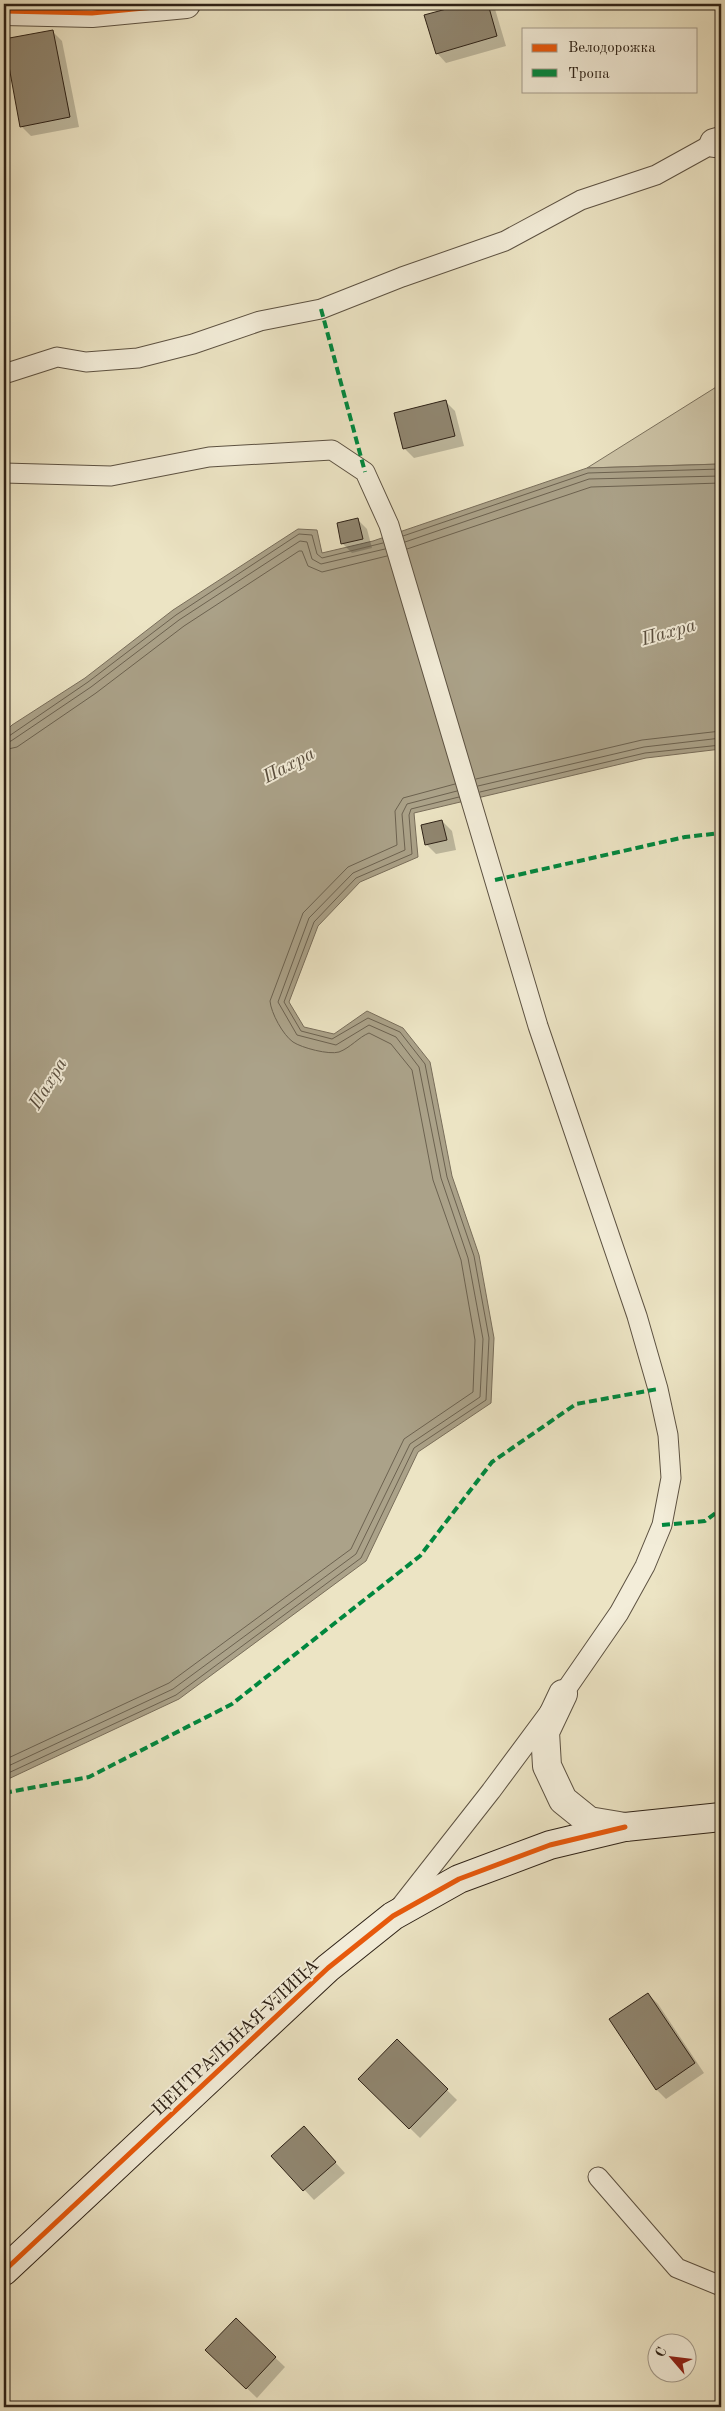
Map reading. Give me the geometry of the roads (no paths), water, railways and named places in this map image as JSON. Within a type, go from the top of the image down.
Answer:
[{"type":"street","points":[[4,11],[92,12],[186,4]]},
{"type":"street","points":[[563,1694],[545,1732],[546,1766],[563,1800],[589,1820],[625,1827],[721,1817]]},
{"type":"street","name":"ЦЕНТРАЛЬНАЯ УЛИЦА","points":[[5,2267],[328,1968],[393,1916],[458,1879],[550,1845],[625,1827]]},
{"type":"lane","points":[[4,374],[58,357],[86,362],[138,358],[193,344],[260,321],[322,309],[402,277],[505,241],[581,200],[656,175],[718,142]]},
{"type":"lane","points":[[4,473],[111,476],[208,457],[332,450],[365,472],[390,525],[538,1026],[637,1316],[658,1389],[668,1435],[671,1478],[662,1525],[652,1549],[619,1613],[563,1694],[453,1841],[393,1916]]},
{"type":"lane","points":[[598,2178],[676,2268],[721,2286]]},
{"type":"water","name":"Пахра","points":[[721,464],[721,749],[646,758],[414,813],[418,857],[360,882],[318,926],[289,1002],[304,1027],[334,1034],[367,1011],[403,1028],[430,1062],[452,1176],[479,1255],[494,1338],[491,1403],[418,1452],[366,1561],[179,1699],[4,1781],[4,733],[12,725],[85,678],[173,610],[298,529],[317,530],[322,553],[373,541],[587,468]]}]
